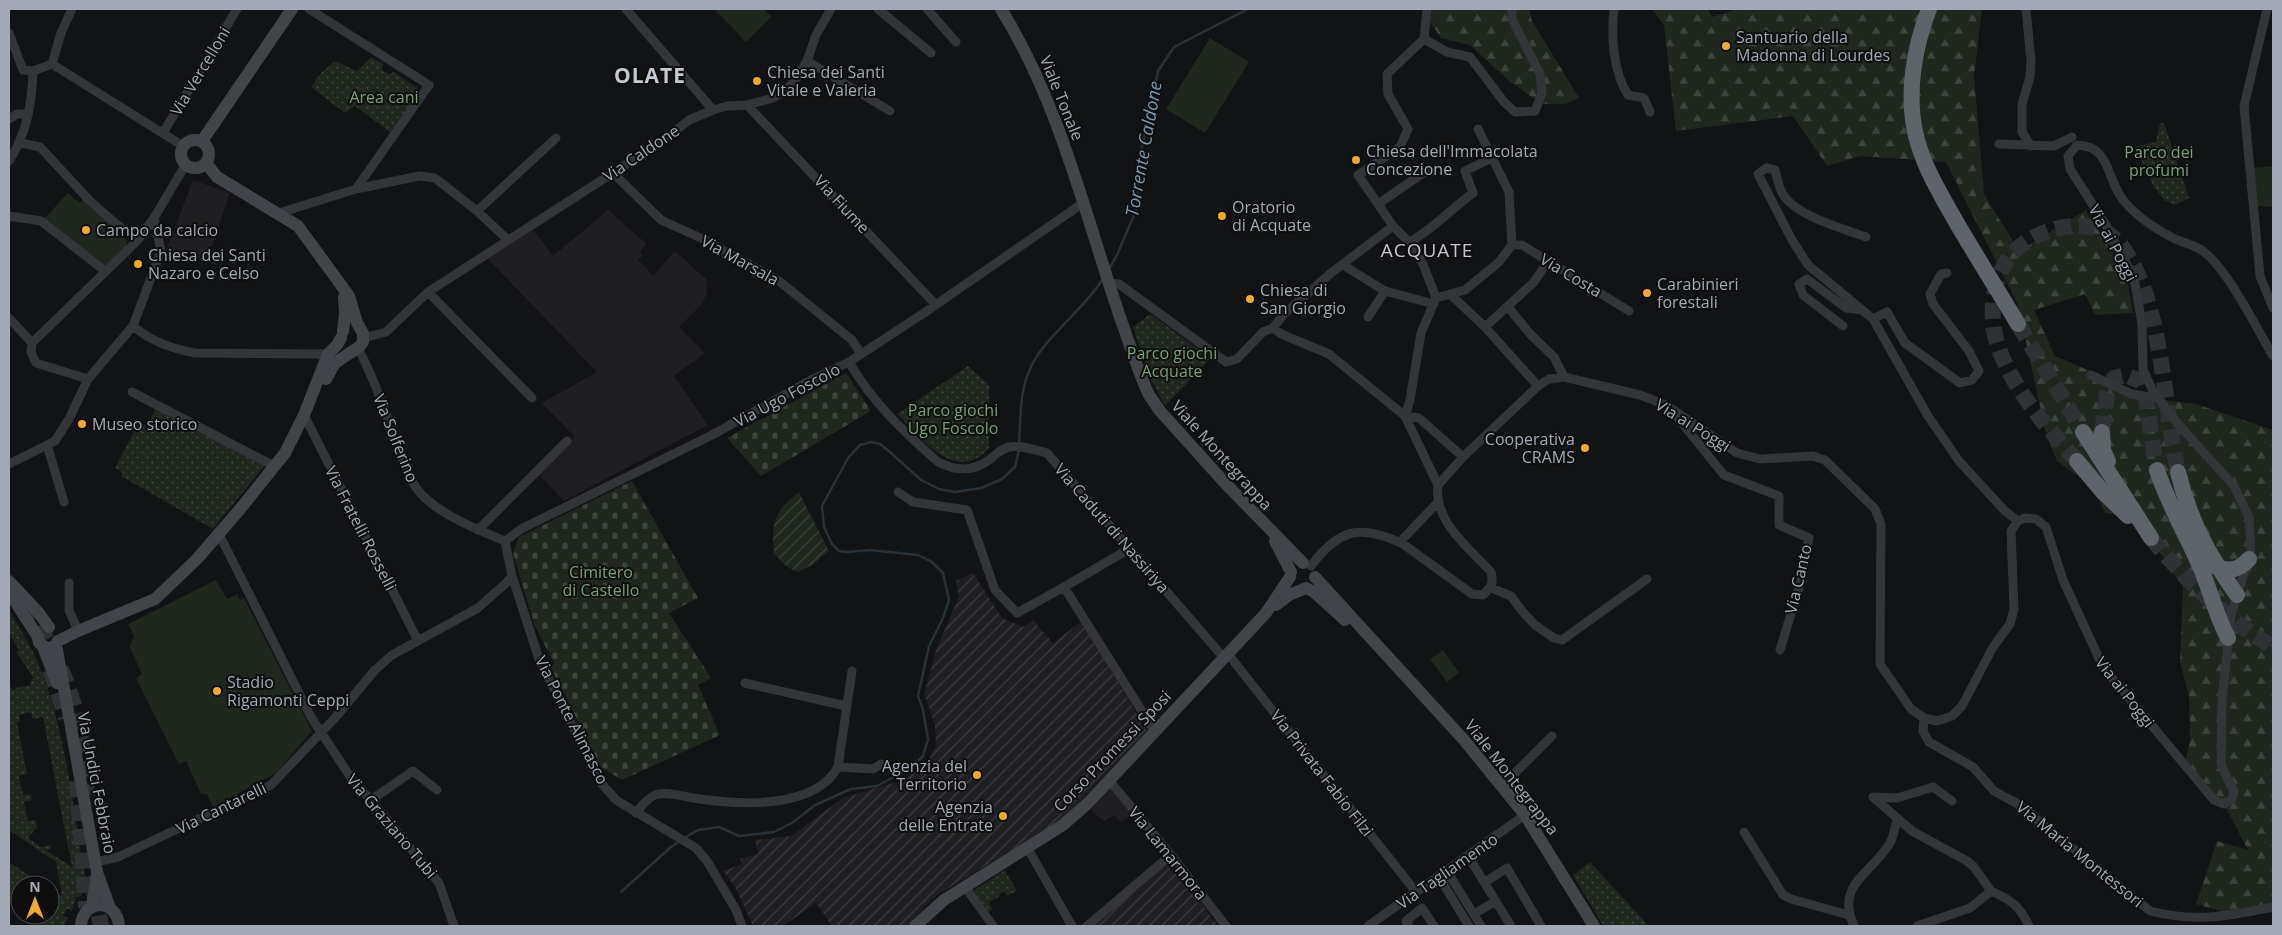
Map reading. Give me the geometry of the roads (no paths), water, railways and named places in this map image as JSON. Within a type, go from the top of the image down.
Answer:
[{"type":"highway","points":[[1929,9],[1916,48],[1913,115],[1923,160],[1935,185],[2018,324]]},
{"type":"highway","points":[[2077,461],[2103,492],[2151,538],[2083,432]]},
{"type":"highway","points":[[2102,432],[2103,450],[2128,504]]},
{"type":"highway","points":[[2157,470],[2169,503],[2200,566],[2220,624],[2228,638]]},
{"type":"highway","points":[[2178,472],[2191,514],[2216,567],[2237,594]]},
{"type":"highway","points":[[2216,567],[2233,570],[2244,566],[2249,559]]},
{"type":"highway","points":[[2200,566],[2218,590],[2237,594]]},
{"type":"street","points":[[52,64],[61,33],[72,9]]},
{"type":"street","name":"Via Vercelloni","points":[[163,133],[237,9]]},
{"type":"street","points":[[202,141],[292,9]]},
{"type":"street","points":[[309,9],[428,85],[356,189]]},
{"type":"street","points":[[626,9],[713,110]]},
{"type":"street","name":"Via Caldone","points":[[359,341],[386,332],[428,292],[664,140],[684,124],[713,110],[727,106],[747,105],[773,98],[787,89],[807,61],[816,35],[831,9]]},
{"type":"street","points":[[878,9],[931,53]]},
{"type":"street","points":[[927,9],[956,42]]},
{"type":"street","name":"Viale Tonale","points":[[1001,9],[1025,50],[1047,98],[1059,128],[1083,203]]},
{"type":"street","points":[[1405,416],[1410,400],[1421,334],[1435,301],[1423,264],[1410,242],[1393,226],[1358,174],[1400,147],[1408,129],[1388,94],[1387,74],[1424,39],[1427,9]]},
{"type":"street","points":[[1424,39],[1447,52],[1470,57],[1504,102],[1515,112],[1535,111],[1542,94],[1540,74],[1512,19],[1512,9]]},
{"type":"street","points":[[1614,9],[1613,38],[1621,85],[1628,95],[1644,98],[1650,112]]},
{"type":"street","points":[[2026,9],[2031,60],[2030,77],[2022,104],[2022,132],[2032,146]]},
{"type":"street","points":[[2267,9],[2244,106],[2260,276],[2273,308]]},
{"type":"street","points":[[9,33],[23,70],[33,71],[52,64]]},
{"type":"street","points":[[807,61],[890,111]]},
{"type":"street","points":[[52,64],[183,146]]},
{"type":"street","points":[[9,161],[21,142],[34,90],[33,71]]},
{"type":"street","name":"Via Fiume","points":[[747,105],[936,304]]},
{"type":"street","points":[[9,119],[17,114],[28,114]]},
{"type":"street","points":[[1343,265],[1385,291],[1435,301],[1465,290],[1499,262],[1512,245],[1509,192],[1478,129]]},
{"type":"street","points":[[477,211],[556,138]]},
{"type":"street","points":[[202,141],[189,140],[183,146],[182,159],[188,166],[195,168],[206,163]]},
{"type":"street","points":[[1999,144],[2054,146],[2069,140],[2073,150]]},
{"type":"street","points":[[202,141],[209,151],[206,163]]},
{"type":"street","points":[[21,142],[40,147],[108,217],[138,240]]},
{"type":"street","name":"Via ai Poggi","points":[[2018,521],[2024,518],[2036,519],[2046,527],[2063,580],[2103,667],[2115,685],[2214,800],[2220,804],[2230,801],[2234,791],[2222,768],[2221,756],[2222,701],[2231,615],[2249,559],[2252,542],[2250,525],[2246,508],[2240,495],[2158,398],[2143,370],[2142,324],[2134,278],[2107,227],[2070,169],[2068,156],[2077,145],[2089,145],[2100,153],[2124,201],[2148,222],[2172,237],[2204,251],[2225,276],[2273,356]]},
{"type":"street","points":[[1410,242],[1428,232],[1450,209],[1473,192],[1465,172],[1492,158]]},
{"type":"street","points":[[206,163],[216,176],[279,213],[301,229],[349,296],[359,341]]},
{"type":"street","points":[[88,379],[36,363],[31,352],[32,343],[138,240],[154,218],[183,169],[188,166]]},
{"type":"street","points":[[1866,237],[1816,218],[1794,206],[1784,196],[1778,183],[1776,170],[1766,168],[1760,170],[1758,174],[1760,179],[1767,188],[1792,240],[1808,265],[1873,320],[1928,416],[1959,461],[2004,511],[2018,521],[2010,536],[2014,609],[2010,624],[1993,647],[1957,712],[1944,720],[1937,721],[1924,718]]},
{"type":"street","points":[[1378,204],[1426,171]]},
{"type":"street","name":"Via Marsala","points":[[613,173],[661,220],[703,239],[779,281],[852,340],[861,354]]},
{"type":"street","points":[[279,213],[356,189],[420,176],[435,178],[477,211],[508,240]]},
{"type":"street","name":"Viale Montegrappa","points":[[1083,203],[1108,282],[1149,395],[1160,411],[1269,530],[1310,569],[1464,740],[1525,815],[1550,852],[1594,926]]},
{"type":"street","name":"Via Ugo Foscolo","points":[[505,541],[521,530],[712,435],[813,379],[849,362],[1083,203]]},
{"type":"street","points":[[9,216],[41,221],[105,270]]},
{"type":"street","points":[[9,464],[55,441],[88,379],[133,326],[161,251],[154,218]]},
{"type":"street","points":[[1108,282],[1119,284],[1226,362],[1237,359],[1263,332],[1276,325],[1284,314],[1331,273],[1393,226]]},
{"type":"street","name":"Via Costa","points":[[1512,245],[1522,245],[1629,311]]},
{"type":"street","points":[[1485,327],[1534,282],[1548,261]]},
{"type":"street","points":[[1873,320],[1887,312],[1905,343],[1960,383],[1972,380],[1979,371],[1964,344],[1934,304],[1930,294],[1941,274],[1947,273]]},
{"type":"street","points":[[1843,326],[1803,295],[1799,284],[1807,279],[1846,308],[1862,310]]},
{"type":"street","points":[[55,636],[50,648],[41,642],[42,629],[55,636],[78,631],[155,599],[197,559],[219,534],[288,448],[305,413],[328,354],[337,345],[342,335],[345,304],[340,285]]},
{"type":"street","points":[[1368,317],[1385,291]]},
{"type":"street","points":[[428,292],[532,398]]},
{"type":"street","points":[[1450,294],[1485,327],[1538,386]]},
{"type":"street","points":[[1438,485],[1464,457],[1538,386],[1549,379],[1564,377],[1554,357],[1508,307]]},
{"type":"street","points":[[9,318],[32,343]]},
{"type":"street","points":[[1276,325],[1281,334],[1329,354],[1405,416],[1438,485],[1438,502],[1443,518],[1492,572],[1493,581],[1491,588],[1482,595],[1472,594],[1400,542],[1374,533],[1353,532],[1323,550],[1310,569]]},
{"type":"street","points":[[133,326],[139,332],[175,350],[195,353],[328,354]]},
{"type":"street","points":[[342,335],[352,326],[359,341]]},
{"type":"street","points":[[342,335],[346,348],[359,341]]},
{"type":"street","points":[[305,413],[335,363],[359,341]]},
{"type":"street","name":"Via Solferino","points":[[359,341],[408,473],[418,490],[436,506],[478,530],[505,541]]},
{"type":"street","name":"Via Caduti di Nassiriya","points":[[849,362],[863,386],[879,407],[938,462],[962,470],[977,468],[999,451],[1010,447],[1030,448],[1047,453],[1129,549],[1226,656]]},
{"type":"street","points":[[2091,375],[2131,394],[2158,398]]},
{"type":"street","name":"Via ai Poggi","points":[[1564,377],[1640,395],[1666,404],[1737,452],[1760,459],[1812,456],[1825,460],[1875,509],[1881,524],[1880,664],[1911,708],[1924,718]]},
{"type":"street","points":[[132,392],[274,466]]},
{"type":"street","name":"Via Canto","points":[[1666,404],[1724,475],[1779,496],[1779,525],[1809,538],[1801,581],[1780,650]]},
{"type":"street","name":"Via Fratelli Rosselli","points":[[305,413],[418,641]]},
{"type":"street","points":[[1405,416],[1419,418],[1464,457]]},
{"type":"street","points":[[478,530],[567,441]]},
{"type":"street","points":[[47,445],[64,502]]},
{"type":"street","points":[[898,492],[913,502],[968,510],[995,590],[1016,612],[1064,587],[1129,549]]},
{"type":"street","points":[[1400,542],[1438,502]]},
{"type":"street","name":"Viale Montegrappa","points":[[1269,530],[1291,575]]},
{"type":"street","name":"Via Graziano Tubi","points":[[219,534],[311,717],[344,768],[438,883],[454,926]]},
{"type":"street","points":[[505,541],[512,576]]},
{"type":"street","points":[[1293,568],[1310,569],[1314,582],[1306,588],[1296,586],[1291,575],[1293,568]]},
{"type":"street","name":"Corso Promessi Sposi","points":[[1266,613],[1291,575]]},
{"type":"street","name":"Via Cantarelli","points":[[96,867],[271,785],[321,730],[334,719],[374,670],[392,655],[478,608],[512,576]]},
{"type":"street","name":"Via Ponte Alimasco","points":[[512,576],[539,659],[601,783],[616,800],[696,848],[707,861],[736,910],[742,926]]},
{"type":"street","points":[[1491,588],[1511,596],[1535,625],[1554,638],[1562,640],[1647,580]]},
{"type":"street","name":"Via Undici Febbraio","points":[[9,581],[38,612],[55,636],[65,701],[96,867],[110,908],[117,915],[119,926]]},
{"type":"street","points":[[68,583],[69,610],[78,631]]},
{"type":"street","points":[[1064,587],[1155,732]]},
{"type":"street","name":"Viale Montegrappa","points":[[1306,588],[1314,592],[1400,671]]},
{"type":"street","name":"Corso Promessi Sposi","points":[[915,926],[944,900],[1028,849],[1063,825],[1155,732],[1266,613],[1289,595],[1306,588]]},
{"type":"street","name":"Via Undici Febbraio","points":[[9,592],[41,642],[65,701]]},
{"type":"street","name":"Via Privata Fabio Filzi","points":[[1226,656],[1416,892]]},
{"type":"street","points":[[636,813],[645,801],[656,794],[719,802],[760,803],[802,795],[818,788],[833,777],[838,767],[852,671]]},
{"type":"street","points":[[745,683],[846,706]]},
{"type":"street","name":"Via Maria Montessori","points":[[1924,718],[1923,731],[1929,742],[1973,767],[1994,790],[2018,804],[2150,911],[2167,915],[2208,919],[2273,907]]},
{"type":"street","points":[[1502,786],[1552,736]]},
{"type":"street","points":[[838,767],[873,769],[881,764]]},
{"type":"street","points":[[371,800],[413,772],[437,790]]},
{"type":"street","name":"Via Lamarmora","points":[[1109,780],[1171,854],[1226,926]]},
{"type":"street","points":[[1952,801],[1933,787],[1897,798],[1873,797],[1896,820],[1912,831],[1967,860],[1991,892],[2006,898],[2022,910],[2029,926]]},
{"type":"street","name":"Via Tagliamento","points":[[1371,925],[1525,815]]},
{"type":"street","points":[[1854,926],[1847,905],[1852,887],[1891,842],[1896,820]]},
{"type":"street","points":[[1744,832],[1783,895],[1849,915]]},
{"type":"street","points":[[1028,849],[1072,926]]},
{"type":"street","points":[[1087,926],[1171,854]]},
{"type":"street","points":[[1468,856],[1511,926]]},
{"type":"street","name":"Via Undici Febbraio","points":[[81,926],[84,914],[92,907],[96,867]]},
{"type":"street","points":[[1485,882],[1507,868],[1541,926]]},
{"type":"street","points":[[1443,874],[1481,926]]},
{"type":"street","points":[[1443,874],[1469,926]]},
{"type":"street","points":[[965,887],[993,926]]},
{"type":"street","points":[[1917,926],[1970,908],[1991,892]]},
{"type":"street","points":[[1474,914],[1496,901]]},
{"type":"street","points":[[92,907],[98,905],[110,908]]},
{"type":"street","points":[[1410,926],[1406,921],[1422,908],[1434,926]]},
{"type":"street","name":"Viale Montegrappa","points":[[1585,912],[1589,926]]},
{"type":"waterway","name":"Torrente Caldone","points":[[1109,269],[1137,208],[1139,161],[1158,71],[1174,47],[1248,9]]},
{"type":"waterway","name":"Torrente Caldone","points":[[1019,444],[1022,396],[1026,378],[1036,357],[1102,280]]},
{"type":"waterway","name":"Torrente Caldone","points":[[684,838],[698,830],[719,827],[739,836],[774,832],[792,823],[815,805],[851,789],[877,786],[912,767],[923,756],[928,739],[923,710],[918,696],[929,646],[943,618],[949,600],[943,573],[932,562],[918,555],[870,550],[839,551],[832,544],[824,527],[822,506],[848,458],[860,445],[871,442],[880,444],[921,480],[939,489],[955,492],[981,488],[1002,479],[1015,467],[1019,450]]},
{"type":"waterway","name":"Torrente Caldone","points":[[621,892],[680,841]]},
{"type":"tunnel","points":[[2077,461],[2031,406],[2011,376],[1997,343],[1993,323],[1995,291],[2001,271],[2014,252],[2036,236],[2062,227],[2075,226],[2101,230],[2114,238],[2130,259],[2141,282],[2156,334],[2178,472]]},
{"type":"tunnel","points":[[2018,324],[2083,432]]},
{"type":"tunnel","points":[[2102,432],[2107,395],[2114,378],[2126,375],[2140,381],[2143,387],[2157,470]]},
{"type":"tunnel","points":[[2151,538],[2207,598],[2239,624],[2273,647]]},
{"type":"tunnel","points":[[25,606],[36,619],[59,663],[72,700],[81,736],[87,795]]},
{"type":"tunnel","points":[[50,670],[66,718]]},
{"type":"tunnel","points":[[77,781],[86,908]]},
{"type":"tunnel","points":[[94,892],[101,926]]},
{"type":"place","name":"Santuario della Madonna di Lourdes","points":[[1726,46]]},
{"type":"place","name":"Chiesa dei Santi Vitale e Valeria","points":[[757,81]]},
{"type":"place","name":"Chiesa dell'Immacolata Concezione","points":[[1356,160]]},
{"type":"place","name":"Oratorio di Acquate","points":[[1222,216]]},
{"type":"place","name":"Campo da calcio","points":[[86,230]]},
{"type":"place","name":"Chiesa dei Santi Nazaro e Celso","points":[[138,264]]},
{"type":"place","name":"Carabinieri forestali","points":[[1647,293]]},
{"type":"place","name":"Chiesa di San Giorgio","points":[[1250,299]]},
{"type":"place","name":"Museo storico","points":[[82,424]]},
{"type":"place","name":"Cooperativa CRAMS","points":[[1585,448]]},
{"type":"place","name":"Stadio Rigamonti Ceppi","points":[[217,691]]},
{"type":"place","name":"Agenzia del Territorio","points":[[977,775]]},
{"type":"place","name":"Agenzia delle Entrate","points":[[1003,816]]},
{"type":"district","name":"OLATE","points":[[650,76]]},
{"type":"district","name":"ACQUATE","points":[[1427,250]]},
{"type":"park label","name":"Area cani","points":[[384,97]]},
{"type":"park label","name":"Parco dei profumi","points":[[2159,161]]},
{"type":"park label","name":"Parco giochi Acquate","points":[[1172,362]]},
{"type":"park label","name":"Parco giochi Ugo Foscolo","points":[[953,419]]},
{"type":"park label","name":"Cimitero di Castello","points":[[601,581]]}]
